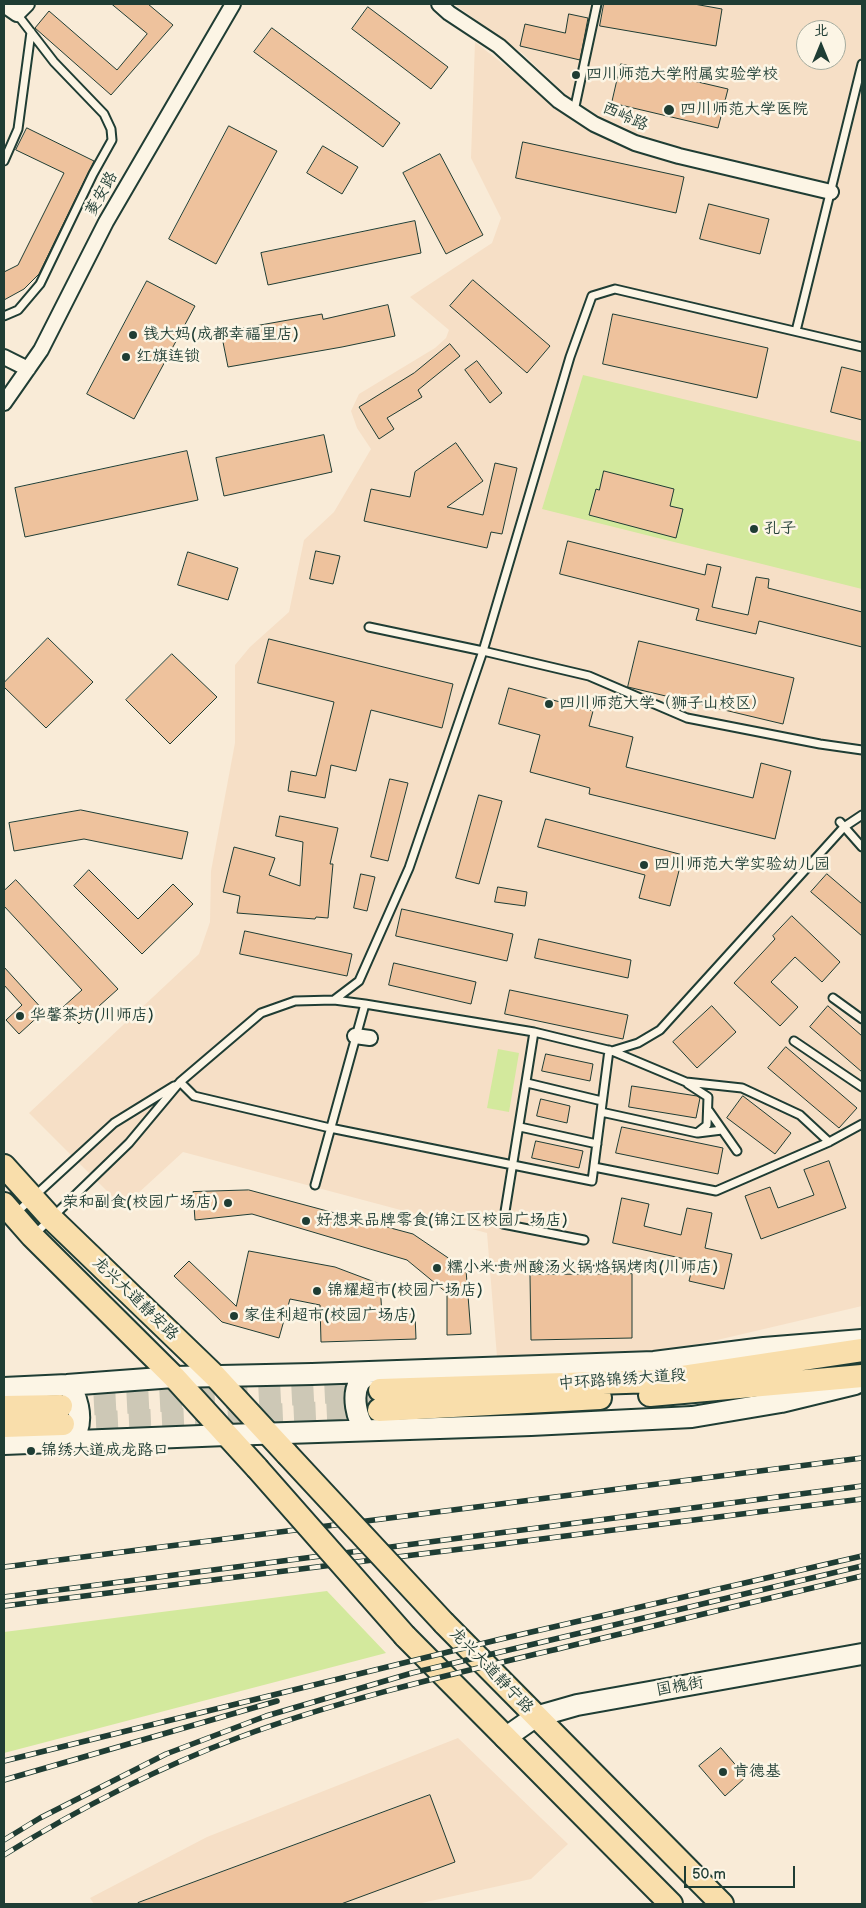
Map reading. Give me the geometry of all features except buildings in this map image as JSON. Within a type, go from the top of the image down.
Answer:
[{"type":"main road","name":"龙兴大道静安路","points":[[4,1166],[51,1218],[215,1376],[266,1433]]},
{"type":"main road","name":"龙兴大道静安路","points":[[9,1210],[32,1236],[174,1377],[226,1434]]},
{"type":"main road","points":[[4,1444],[65,1414],[174,1377],[215,1376],[377,1391],[654,1362],[764,1348],[862,1340]]},
{"type":"main road","name":"中环路锦绣大道段","points":[[377,1391],[656,1381],[862,1350]]},
{"type":"main road","name":"中环路锦绣大道段","points":[[377,1391],[690,1392],[862,1376]]},
{"type":"main road","points":[[366,1430],[358,1416],[357,1388],[360,1381],[377,1391]]},
{"type":"main road","points":[[4,1407],[226,1434],[266,1433],[531,1425],[692,1417],[782,1402],[862,1382]]},
{"type":"main road","points":[[4,1388],[65,1414]]},
{"type":"main road","points":[[4,1426],[65,1414]]},
{"type":"main road","name":"龙兴大道静宁路","points":[[266,1433],[535,1717],[722,1904]]},
{"type":"main road","points":[[226,1434],[405,1636],[671,1904]]},
{"type":"main road","name":"国槐街","points":[[505,1738],[535,1717],[577,1705],[862,1654]]},
{"type":"street","name":"菱安路","points":[[4,403],[40,350],[106,222],[233,4]]},
{"type":"street","name":"西岭路","points":[[439,4],[449,13],[499,46],[559,101],[594,124],[635,143],[679,156],[831,192]]},
{"type":"street","points":[[4,5],[22,9]]},
{"type":"street","points":[[4,357],[28,369]]},
{"type":"street","points":[[355,1036],[370,1038]]},
{"type":"lane","points":[[574,111],[597,4]]},
{"type":"lane","points":[[4,316],[18,310],[40,284],[93,174],[112,140],[111,129],[104,114],[54,62],[31,32],[22,9]]},
{"type":"lane","points":[[4,161],[18,130],[31,32]]},
{"type":"lane","points":[[796,331],[862,64]]},
{"type":"lane","points":[[334,1000],[359,981],[409,868],[483,651],[570,357],[592,296],[615,289],[862,347]]},
{"type":"lane","points":[[369,627],[589,676],[687,718],[820,744],[862,750]]},
{"type":"lane","points":[[610,1050],[638,1043],[660,1030],[842,825],[862,815]]},
{"type":"lane","points":[[842,825],[862,847]]},
{"type":"lane","points":[[833,998],[862,1019]]},
{"type":"lane","points":[[9,1210],[32,1198],[114,1123],[180,1082],[261,1013],[294,1001],[334,1000],[365,1004],[534,1032],[610,1050],[686,1082],[708,1097],[707,1125],[697,1133]]},
{"type":"lane","points":[[315,1185],[365,1004]]},
{"type":"lane","points":[[534,1032],[503,1224],[584,1240]]},
{"type":"lane","points":[[794,1041],[862,1087]]},
{"type":"lane","points":[[180,1082],[194,1096],[330,1128],[592,1181],[610,1050]]},
{"type":"lane","points":[[32,1236],[129,1142],[180,1082]]},
{"type":"lane","points":[[686,1082],[742,1088],[800,1115],[829,1142]]},
{"type":"lane","points":[[527,1083],[602,1101]]},
{"type":"lane","points":[[709,1111],[737,1151]]},
{"type":"lane","points":[[601,1112],[697,1133],[722,1130]]},
{"type":"lane","points":[[594,1167],[716,1191],[829,1142],[862,1124]]},
{"type":"lane","points":[[520,1126],[597,1144]]},
{"type":"shaded area","name":"四川师范大学（狮子山校区）","points":[[454,4],[862,4],[862,1306],[666,1352],[497,1357],[487,1233],[183,1152],[123,1207],[29,1113],[199,954],[210,922],[211,871],[235,743],[235,665],[250,647],[289,612],[304,540],[334,512],[371,449],[357,428],[351,411],[359,394],[435,348],[446,338],[449,330],[410,297],[492,243],[501,218],[471,158],[475,42],[589,131],[595,114],[566,95],[523,54]]},
{"type":"shaded area","points":[[458,1738],[568,1844],[531,1879],[417,1904],[94,1904],[90,1898],[207,1837]]},
{"type":"green space","points":[[583,375],[862,442],[862,589],[542,509]]},
{"type":"green space","points":[[498,1049],[519,1053],[509,1112],[487,1108]]},
{"type":"green space","points":[[327,1591],[386,1653],[4,1753],[4,1632]]},
{"type":"tunnel","points":[[61,1406],[380,1390]]},
{"type":"tunnel","points":[[63,1424],[379,1410]]},
{"type":"railway","points":[[4,1567],[862,1458]]},
{"type":"railway","points":[[4,1597],[862,1486]]},
{"type":"railway","points":[[4,1606],[862,1499]]},
{"type":"railway","points":[[4,1761],[501,1639],[862,1556]]},
{"type":"railway","points":[[4,1840],[40,1818],[166,1754],[266,1716],[412,1673],[862,1566]]},
{"type":"railway","points":[[4,1855],[89,1806],[148,1776],[209,1749],[281,1723],[364,1697],[448,1675],[862,1576]]},
{"type":"railway","points":[[4,1780],[277,1701]]},
{"type":"place","name":"四川师范大学附属实验学校","points":[[576,75]]},
{"type":"place","name":"四川师范大学医院","points":[[669,110]]},
{"type":"place","name":"钱大妈(成都幸福里店)","points":[[133,335]]},
{"type":"place","name":"红旗连锁","points":[[126,357]]},
{"type":"place","name":"孔子","points":[[754,529]]},
{"type":"place","name":"四川师范大学（狮子山校区）","points":[[549,704]]},
{"type":"place","name":"四川师范大学实验幼儿园","points":[[644,865]]},
{"type":"place","name":"华馨茶坊(川师店)","points":[[20,1016]]},
{"type":"place","name":"荣和副食(校园广场店)","points":[[228,1203]]},
{"type":"place","name":"好想来品牌零食(锦江区校园广场店)","points":[[306,1221]]},
{"type":"place","name":"糯小米·贵州酸汤火锅·烙锅烤肉(川师店)","points":[[437,1268]]},
{"type":"place","name":"锦耀超市(校园广场店)","points":[[317,1291]]},
{"type":"place","name":"家佳利超市(校园广场店)","points":[[234,1316]]},
{"type":"place","name":"锦绣大道成龙路口","points":[[31,1451]]},
{"type":"place","name":"肯德基","points":[[723,1772]]}]
